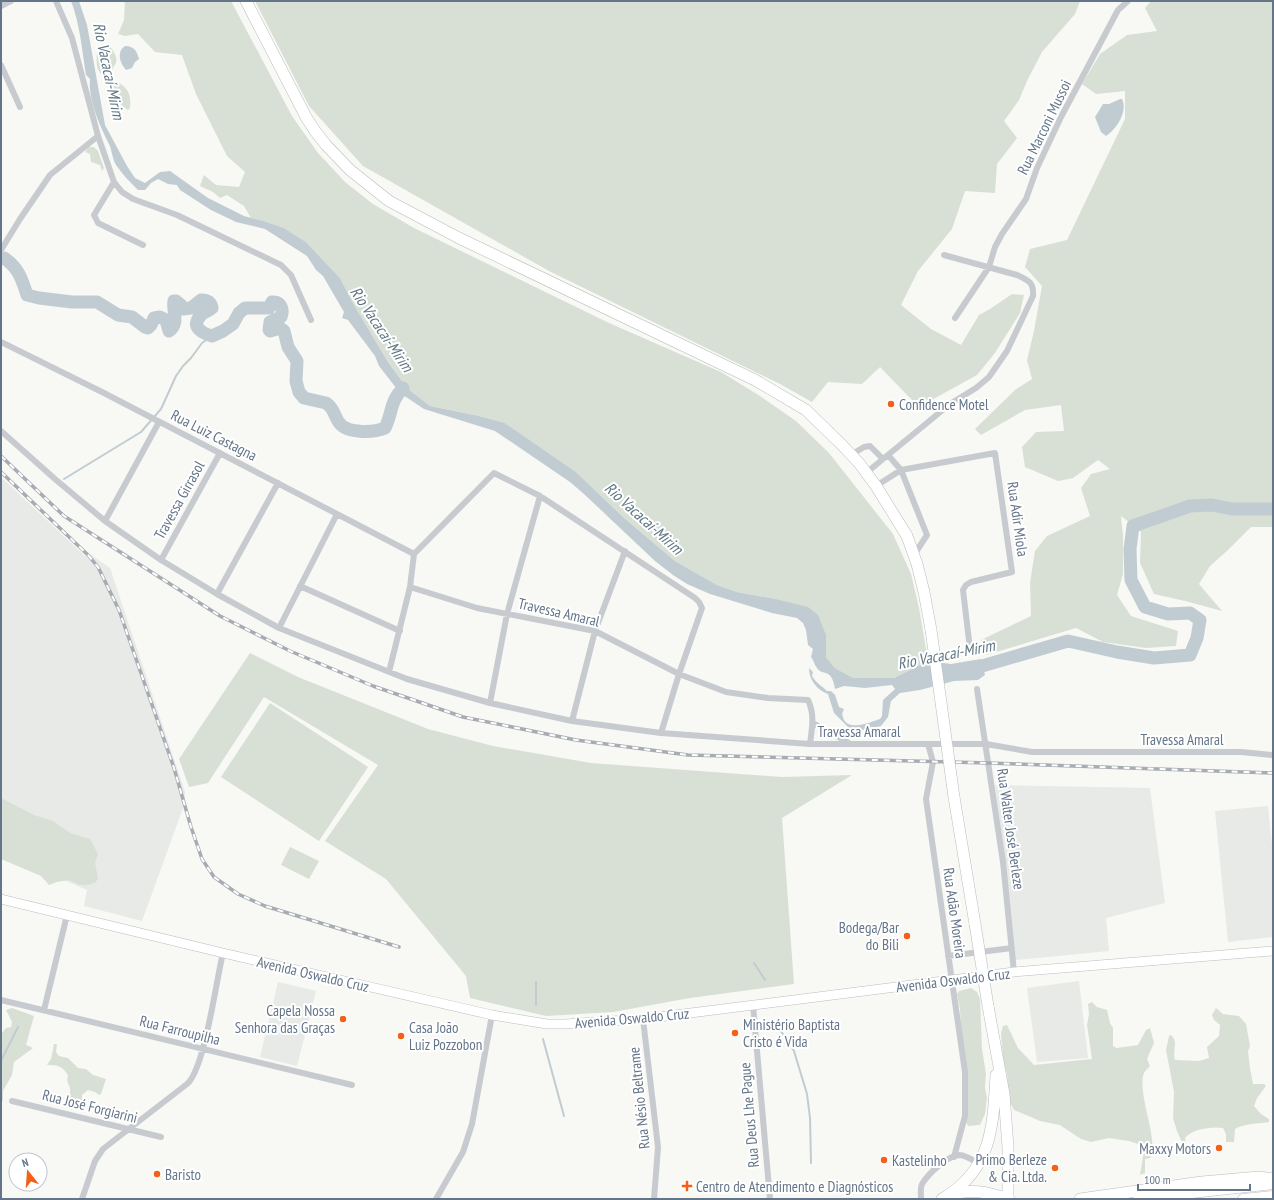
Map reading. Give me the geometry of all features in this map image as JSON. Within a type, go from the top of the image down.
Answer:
[{"type":"highway","points":[[246,1],[306,117],[326,145],[350,170],[389,201],[459,238],[754,380],[806,410],[852,455],[876,486],[907,536],[924,592],[931,630],[954,797],[1004,1094],[1007,1132],[1008,1199],[978,1191],[954,1194],[942,1199]]},
{"type":"highway","points":[[942,1199],[968,1179],[979,1164],[986,1149],[992,1122],[997,1059]]},
{"type":"highway","points":[[1080,1199],[1202,1182],[1258,1177],[1273,1179]]},
{"type":"main road","points":[[1138,1199],[1273,1184]]},
{"type":"main road","points":[[1243,1199],[1273,1196]]},
{"type":"street","points":[[1,6],[11,1]]},
{"type":"street","points":[[56,1],[72,38],[98,136],[114,182],[122,192],[133,199],[177,215],[281,265],[291,276],[311,320]]},
{"type":"street","name":"Rua Marconi Mussoi","points":[[956,318],[989,267],[995,247],[1002,234],[1026,199],[1037,168],[1061,117],[1118,10],[1128,1]]},
{"type":"street","points":[[1,65],[20,107]]},
{"type":"street","points":[[1,250],[50,175],[98,136]]},
{"type":"street","points":[[114,182],[94,215],[95,219],[98,223],[143,245]]},
{"type":"street","points":[[866,473],[950,404],[976,388],[989,377],[1007,351],[1033,296],[1034,289],[1029,280],[1017,275],[944,255]]},
{"type":"street","name":"Rua Luiz Castagna","points":[[1,342],[220,453],[414,554]]},
{"type":"street","points":[[105,521],[159,422]]},
{"type":"street","points":[[1,431],[50,475],[105,521],[161,560],[217,594],[279,628],[408,679],[490,703],[572,721],[661,733],[810,744]]},
{"type":"street","points":[[852,455],[864,447],[870,446],[901,470],[927,535],[914,555]]},
{"type":"street","name":"Travessa Girrasol","points":[[161,560],[220,453]]},
{"type":"street","name":"Rua Adir Miola","points":[[901,470],[995,453],[1012,572],[971,582],[966,585],[963,590],[970,649]]},
{"type":"street","points":[[876,486],[901,470]]},
{"type":"street","points":[[390,672],[410,587],[414,554],[494,473],[540,496],[625,550],[699,602],[702,608],[679,674],[661,733]]},
{"type":"street","points":[[217,594],[278,483]]},
{"type":"street","points":[[490,703],[507,614],[540,496]]},
{"type":"street","points":[[279,628],[337,514]]},
{"type":"street","points":[[572,721],[594,631],[625,550]]},
{"type":"street","points":[[300,586],[400,631]]},
{"type":"street","name":"Travessa Amaral","points":[[410,587],[477,608],[594,631],[679,674],[726,692],[768,698],[808,700],[812,709],[813,723],[810,744],[986,744],[1032,752],[1241,752],[1273,755]]},
{"type":"street","name":"Rua Walter José Berleze","points":[[977,689],[1003,862],[1014,972]]},
{"type":"street","points":[[813,723],[850,744]]},
{"type":"street","name":"Rua Adão Moreira","points":[[928,744],[933,762],[926,798],[965,1072],[965,1116],[954,1157]]},
{"type":"street","name":"Avenida Oswaldo Cruz","points":[[1,899],[223,953],[492,1015],[547,1024],[643,1018],[1014,972],[1273,951]]},
{"type":"street","points":[[44,1010],[67,915]]},
{"type":"street","points":[[948,956],[1012,948]]},
{"type":"street","points":[[82,1199],[98,1155],[103,1149],[191,1081],[194,1076],[203,1049],[223,953]]},
{"type":"street","name":"Rua Farroupilha","points":[[1,1000],[352,1085]]},
{"type":"street","name":"Rua Deus Lhe Pague","points":[[753,1005],[770,1199]]},
{"type":"street","points":[[436,1199],[463,1152],[472,1124],[492,1015]]},
{"type":"street","name":"Rua Nésio Beltrame","points":[[643,1018],[658,1147],[654,1199]]},
{"type":"street","name":"Rua José Forgiarini","points":[[12,1101],[161,1137]]},
{"type":"street","points":[[921,1199],[922,1184],[944,1161],[960,1155],[965,1156],[979,1164]]},
{"type":"shaded area","name":"Rio Vacacaí-Mirim","points":[[71,1],[79,1],[87,25],[105,125],[135,178],[145,183],[160,172],[170,171],[208,198],[244,216],[284,228],[306,242],[340,278],[354,305],[388,362],[407,388],[430,406],[505,423],[576,472],[623,517],[675,561],[717,585],[737,592],[808,607],[818,615],[826,635],[826,657],[835,668],[853,678],[894,678],[928,661],[951,664],[981,659],[985,675],[978,680],[954,681],[920,690],[900,693],[891,701],[888,717],[881,726],[853,732],[834,713],[828,694],[820,690],[814,684],[810,677],[809,668],[813,672],[812,676],[815,681],[827,691],[831,691],[835,695],[839,707],[844,709],[842,714],[844,720],[851,725],[866,724],[880,719],[882,716],[883,700],[895,689],[892,685],[865,688],[844,686],[835,689],[831,677],[819,670],[815,665],[811,657],[813,649],[808,645],[806,630],[803,623],[797,618],[772,613],[710,594],[687,584],[655,561],[570,482],[495,431],[424,409],[403,395],[398,396],[397,389],[379,366],[375,356],[348,320],[342,318],[344,312],[323,276],[316,270],[307,256],[265,229],[236,222],[211,210],[180,190],[177,185],[168,184],[158,179],[151,183],[145,190],[138,190],[123,175],[116,165],[110,146],[95,113],[91,95],[90,79],[86,75],[79,28]]},
{"type":"shaded area","points":[[125,1],[231,1],[292,116],[318,153],[345,182],[373,204],[414,228],[609,323],[721,372],[760,396],[796,421],[829,453],[893,534],[911,574],[919,608],[928,661],[894,678],[853,678],[835,668],[826,657],[826,635],[775,599],[737,592],[717,585],[675,561],[623,517],[576,472],[505,423],[430,406],[407,388],[388,362],[354,305],[340,278],[306,242],[284,228],[251,218],[244,206],[227,195],[220,198],[213,192],[200,186],[204,175],[216,185],[239,187],[245,172],[227,156],[196,94],[182,55],[155,52],[138,34],[125,36],[118,34],[124,20]]},
{"type":"shaded area","points":[[255,1],[1080,1],[1075,14],[1042,52],[1019,100],[1004,121],[1017,138],[997,164],[995,193],[965,191],[952,229],[918,271],[901,305],[931,329],[961,345],[979,315],[1012,294],[1024,295],[1020,313],[995,353],[977,375],[928,402],[913,401],[880,367],[862,384],[828,382],[812,402],[780,384],[549,271],[363,166],[309,106]]},
{"type":"shaded area","points":[[1151,1],[1273,1],[1273,527],[1251,527],[1210,566],[1199,584],[1222,611],[1154,594],[1140,563],[1141,532],[1121,516],[1123,536],[1123,574],[1117,595],[1131,616],[1178,631],[1176,646],[1146,648],[1103,642],[1076,628],[986,655],[981,640],[1031,616],[1030,583],[1035,551],[1047,536],[1090,516],[1081,488],[1091,474],[1110,469],[1098,460],[1073,478],[1058,481],[1025,467],[1022,447],[1036,432],[1064,431],[1061,405],[1025,410],[981,435],[975,429],[1015,390],[1032,379],[1027,360],[1042,286],[1025,267],[1030,249],[1067,240],[1125,119],[1125,91],[1096,94],[1082,84],[1100,54],[1127,35],[1157,31],[1145,8]]},
{"type":"shaded area","points":[[102,46],[110,46],[114,52],[116,63],[111,79],[121,84],[129,93],[130,108],[128,110],[117,100],[107,78],[99,71],[97,53]]},
{"type":"shaded area","points":[[125,46],[131,47],[135,50],[139,59],[135,62],[132,68],[126,70],[120,58],[122,48]]},
{"type":"shaded area","points":[[1122,99],[1124,109],[1114,129],[1106,136],[1101,132],[1095,117],[1103,104],[1109,104]]},
{"type":"shaded area","points":[[88,147],[94,147],[98,151],[104,168],[102,171],[100,165],[91,162],[90,154],[85,152]]},
{"type":"shaded area","points":[[1,477],[85,556],[90,554],[110,568],[185,792],[183,808],[142,921],[84,906],[87,890],[1,853]]},
{"type":"shaded area","points":[[250,653],[298,677],[428,729],[493,746],[591,763],[782,777],[852,775],[782,818],[794,984],[690,998],[613,1012],[546,1016],[470,998],[466,976],[386,879],[325,841],[378,765],[264,697],[208,783],[189,787],[179,759]]},
{"type":"shaded area","points":[[270,703],[368,767],[319,841],[221,777]]},
{"type":"shaded area","points":[[995,785],[1150,788],[1165,903],[1106,918],[1109,951],[1015,960],[1004,850]]},
{"type":"shaded area","points":[[1,798],[34,815],[53,821],[70,833],[90,839],[98,854],[95,863],[98,878],[96,882],[88,885],[80,885],[69,880],[49,885],[41,876],[1,859]]},
{"type":"shaded area","points":[[1268,806],[1273,854],[1273,937],[1228,942],[1215,811]]},
{"type":"shaded area","points":[[290,847],[319,861],[309,879],[281,865]]},
{"type":"shaded area","points":[[1079,981],[1088,1058],[1037,1062],[1027,988]]},
{"type":"shaded area","points":[[278,982],[316,991],[297,1066],[260,1057]]},
{"type":"shaded area","points":[[971,988],[977,992],[980,999],[982,1049],[986,1074],[985,1087],[987,1098],[985,1114],[980,1125],[968,1126],[966,1122],[960,1009],[957,994],[959,991]]},
{"type":"shaded area","points":[[1092,1002],[1097,1007],[1107,1010],[1110,1023],[1113,1028],[1113,1046],[1117,1048],[1138,1045],[1146,1030],[1150,1028],[1154,1043],[1147,1059],[1150,1066],[1144,1073],[1142,1081],[1152,1140],[1152,1150],[1150,1158],[1145,1159],[1145,1173],[1140,1175],[1144,1151],[1141,1145],[1129,1141],[1109,1138],[1091,1142],[1081,1139],[1060,1125],[1040,1121],[1014,1110],[1009,1100],[1007,1074],[1003,1060],[1001,1033],[1003,1026],[1007,1025],[1018,1048],[1034,1065],[1092,1059],[1087,1025],[1089,1014],[1088,1004]]},
{"type":"shaded area","points":[[12,1008],[34,1016],[26,1045],[33,1048],[14,1062],[12,1075],[3,1091],[3,1100],[1,1104],[1,1034],[6,1028],[11,1027],[12,1022],[6,1010]]},
{"type":"shaded area","points":[[1216,1008],[1223,1014],[1239,1016],[1246,1024],[1250,1046],[1248,1051],[1253,1084],[1264,1084],[1266,1086],[1257,1098],[1254,1106],[1261,1114],[1269,1119],[1269,1122],[1247,1125],[1235,1129],[1234,1142],[1226,1142],[1226,1134],[1223,1128],[1214,1127],[1197,1130],[1185,1138],[1186,1144],[1183,1145],[1173,1118],[1174,1092],[1166,1050],[1169,1036],[1171,1035],[1175,1040],[1175,1060],[1199,1061],[1209,1058],[1207,1047],[1219,1036],[1220,1025],[1214,1020],[1212,1015]]},
{"type":"shaded area","points":[[54,1044],[57,1044],[56,1052],[59,1056],[68,1058],[78,1068],[86,1069],[93,1075],[106,1079],[101,1094],[99,1095],[88,1090],[82,1095],[82,1105],[73,1108],[68,1107],[70,1087],[67,1082],[68,1075],[59,1067],[47,1065],[51,1059]]},
{"type":"waterway","points":[[4,258],[16,269],[27,295],[72,302],[97,302],[118,315],[132,317],[148,328],[154,318],[160,317],[166,320],[169,331],[172,328],[175,321],[174,301],[181,305],[183,309],[191,308],[201,300],[210,303],[212,308],[201,315],[198,319],[197,326],[201,331],[212,336],[233,324],[239,313],[245,308],[269,308],[272,302],[278,303],[281,306],[282,314],[281,317],[270,322],[269,330],[280,328],[284,331],[288,347],[297,361],[296,381],[299,392],[304,398],[329,405],[338,421],[342,425],[353,430],[374,431],[385,428],[395,398],[403,388]]},
{"type":"waterway","points":[[64,479],[141,432],[161,409],[176,376],[183,366],[202,343],[215,334]]},
{"type":"waterway","name":"Rio Vacacaí-Mirim","points":[[965,669],[982,666],[1068,641],[1117,652],[1154,658],[1190,655],[1197,638],[1200,620],[1190,613],[1168,614],[1145,607],[1131,580],[1130,549],[1133,526],[1190,506],[1212,505],[1232,509],[1273,509]]},
{"type":"waterway","points":[[754,963],[765,980]]},
{"type":"waterway","points":[[536,982],[536,1005]]},
{"type":"waterway","points":[[773,1019],[794,1051],[807,1094],[810,1118],[811,1163]]},
{"type":"waterway","points":[[1,1061],[18,1027]]},
{"type":"waterway","points":[[543,1039],[564,1116]]},
{"type":"railway","points":[[1,456],[64,516],[220,616],[290,651],[373,686],[463,717],[576,740],[688,755],[988,763],[1273,773]]},
{"type":"railway","points":[[1,472],[88,555],[98,567],[119,610],[174,768],[202,859],[214,877],[238,894],[265,906],[399,947]]},
{"type":"place","name":"Confidence Motel","points":[[891,404]]},
{"type":"place","name":"Bodega/Bar do Bili","points":[[907,936]]},
{"type":"place","name":"Capela Nossa Senhora das Graças","points":[[343,1019]]},
{"type":"place","name":"Ministério Baptista Cristo é Vida","points":[[735,1033]]},
{"type":"place","name":"Casa João Luiz Pozzobon","points":[[401,1036]]},
{"type":"place","name":"Maxxy Motors","points":[[1219,1148]]},
{"type":"place","name":"Kastelinho","points":[[884,1160]]},
{"type":"place","name":"Primo Berleze & Cia. Ltda.","points":[[1055,1168]]},
{"type":"place","name":"Baristo","points":[[157,1174]]},
{"type":"place","name":"Centro de Atendimento e Diagnósticos","points":[[687,1186]]}]
